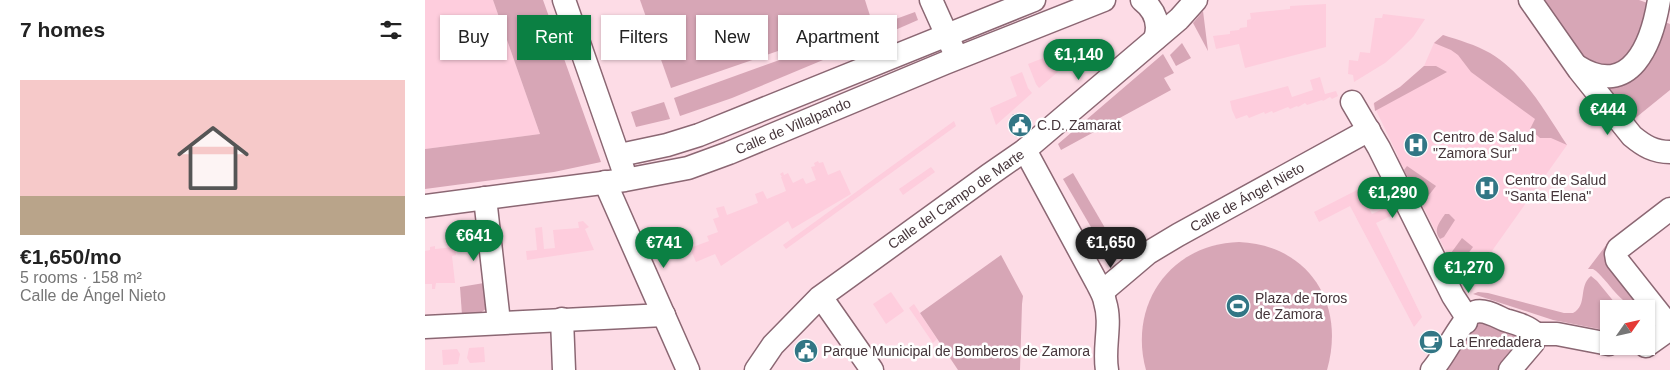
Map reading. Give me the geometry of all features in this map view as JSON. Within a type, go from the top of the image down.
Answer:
[{"type":"street","points":[[565,0],[620,155],[615,181],[664,315],[688,370]]},
{"type":"street","points":[[931,0],[957,58]]},
{"type":"street","name":"Calle de Villalpando","points":[[620,155],[655,148],[699,135],[1034,0]]},
{"type":"street","points":[[1142,0],[1150,7],[1157,22],[1158,36]]},
{"type":"street","name":"Calle del Campo de Marte","points":[[1158,36],[1170,18],[1176,0]]},
{"type":"street","name":"Calle del Campo de Marte","points":[[757,370],[773,345],[821,296],[1025,150],[1186,12],[1196,0]]},
{"type":"street","points":[[1530,0],[1577,66],[1632,136],[1653,150],[1670,152]]},
{"type":"street","points":[[1577,66],[1595,74],[1607,75],[1620,74],[1630,68],[1640,57],[1648,41],[1659,0]]},
{"type":"street","name":"Calle de Villalpando","points":[[425,206],[615,181],[675,171],[705,162],[1093,2]]},
{"type":"street","points":[[1353,102],[1453,296],[1464,313],[1465,322]]},
{"type":"street","name":"Calle de Ángel Nieto","points":[[1102,292],[1147,253],[1178,234],[1369,130]]},
{"type":"street","points":[[1025,150],[1087,263],[1106,302],[1105,350],[1107,370]]},
{"type":"street","points":[[485,198],[499,322]]},
{"type":"street","points":[[1655,339],[1670,328],[1617,260],[1616,254],[1618,249],[1670,209]]},
{"type":"street","points":[[1087,263],[1091,268],[1101,271],[1129,269]]},
{"type":"street","name":"Calle de Ángel Nieto","points":[[1107,324],[1111,305],[1129,269]]},
{"type":"street","points":[[821,296],[872,370]]},
{"type":"street","points":[[1432,370],[1465,322],[1472,314],[1481,312],[1527,327],[1535,334],[1557,334],[1600,342]]},
{"type":"street","points":[[425,327],[664,315]]},
{"type":"street","points":[[562,319],[564,370]]},
{"type":"street","points":[[1510,370],[1533,343],[1535,334]]},
{"type":"shaded area","points":[[425,0],[493,0],[498,15],[440,15],[440,60],[507,60],[507,40],[540,134],[425,149]]},
{"type":"shaded area","points":[[493,0],[543,0],[548,15],[517,15],[517,60],[564,60],[601,162],[554,172],[425,189],[425,149],[540,134],[507,40],[507,15],[498,15]]},
{"type":"shaded area","points":[[640,0],[865,0],[870,15],[778,15],[778,51],[768,55],[768,15],[696,15],[696,60],[752,60],[671,88],[661,60],[686,60],[686,15],[645,15]]},
{"type":"shaded area","points":[[1537,0],[1639,0],[1653,5],[1646,30],[1621,67],[1586,65]]},
{"type":"shaded area","points":[[1326,4],[1326,47],[1245,68],[1239,44],[1216,49],[1213,36],[1230,34],[1230,31],[1247,27],[1247,20],[1251,19],[1250,13],[1290,9],[1290,6]]},
{"type":"shaded area","points":[[1203,11],[1208,51],[1193,23]]},
{"type":"shaded area","points":[[915,12],[918,20],[897,29],[897,19]]},
{"type":"shaded area","points":[[1383,14],[1425,19],[1413,37],[1401,49],[1385,63],[1354,82],[1353,75],[1348,74],[1349,60],[1358,61],[1360,52],[1370,53],[1375,18],[1382,18]]},
{"type":"shaded area","points":[[1660,20],[1670,24],[1670,90],[1628,124],[1603,81]]},
{"type":"shaded area","points":[[1443,35],[1483,50],[1497,58],[1510,69],[1536,99],[1567,145],[1465,289],[1402,165],[1397,160],[1398,156],[1373,104],[1400,87],[1424,66],[1434,43]]},
{"type":"shaded area","points":[[1443,35],[1485,50],[1514,72],[1543,107],[1567,145],[1551,138],[1540,138],[1530,129],[1535,119],[1471,72],[1458,55],[1434,43]]},
{"type":"shaded area","points":[[1182,43],[1191,58],[1176,66],[1170,55]]},
{"type":"shaded area","points":[[1061,51],[1066,65],[1039,88],[1028,64]]},
{"type":"shaded area","points":[[1163,54],[1174,73],[1164,78],[1171,90],[1061,150],[1058,144]]},
{"type":"shaded area","points":[[780,60],[823,60],[732,98],[680,116],[674,98]]},
{"type":"shaded area","points":[[1424,66],[1436,66],[1447,72],[1375,111],[1374,103],[1400,87]]},
{"type":"shaded area","points":[[1022,72],[1032,93],[996,125],[990,108],[1017,96],[1010,77]]},
{"type":"shaded area","points":[[1320,77],[1325,94],[1336,91],[1338,96],[1307,105],[1305,103],[1290,109],[1288,107],[1273,113],[1272,111],[1265,114],[1264,112],[1249,118],[1247,115],[1236,119],[1232,110],[1230,101],[1288,86],[1292,97],[1313,90],[1310,80]]},
{"type":"shaded area","points":[[664,102],[670,119],[636,127],[631,112]]},
{"type":"shaded area","points":[[954,121],[956,126],[786,249],[783,245]]},
{"type":"shaded area","points":[[818,161],[819,163],[823,162],[828,175],[840,170],[851,194],[792,229],[788,221],[721,266],[715,254],[696,262],[690,248],[709,241],[707,236],[718,232],[713,219],[719,217],[716,208],[724,206],[727,215],[758,203],[755,194],[763,191],[767,199],[786,191],[780,174],[783,172],[784,175],[788,173],[793,183],[803,178],[806,184],[816,180],[811,167],[815,166],[814,163]]},
{"type":"shaded area","points":[[1407,166],[1436,186],[1422,204],[1404,170]]},
{"type":"shaded area","points":[[931,167],[935,172],[903,195],[899,189]]},
{"type":"shaded area","points":[[1073,173],[1112,240],[1102,246],[1063,179]]},
{"type":"shaded area","points":[[1359,189],[1372,214],[1395,203],[1399,212],[1376,223],[1422,317],[1414,327],[1350,206],[1319,222],[1314,212]]},
{"type":"shaded area","points":[[1445,214],[1449,214],[1455,220],[1444,237],[1440,239],[1437,230]]},
{"type":"shaded area","points":[[583,221],[589,227],[585,229],[594,250],[527,260],[526,251],[537,250],[535,228],[542,227],[544,249],[555,248],[553,230],[579,228],[578,222]]},
{"type":"shaded area","points":[[1462,238],[1473,247],[1461,263],[1456,265],[1452,263],[1451,253]]},
{"type":"shaded area","name":"Plaza de Toros de Zamora","points":[[1239,242],[1264,246],[1285,254],[1303,266],[1316,282],[1326,301],[1331,323],[1332,346],[1327,370],[1146,370],[1142,346],[1143,323],[1149,301],[1160,282],[1175,266],[1193,254],[1214,245]]},
{"type":"shaded area","points":[[1607,244],[1610,245],[1641,300],[1623,300],[1596,271],[1588,269]]},
{"type":"shaded area","points":[[435,246],[435,249],[455,247],[456,255],[452,256],[455,283],[436,283],[435,289],[432,289],[432,284],[425,284],[425,251]]},
{"type":"shaded area","points":[[1001,255],[1023,296],[1020,370],[958,370],[920,313]]},
{"type":"shaded area","points":[[1591,276],[1613,300],[1600,300],[1600,329],[1553,320],[1473,294],[1478,292],[1488,293],[1564,313],[1573,313],[1578,310],[1587,280]]},
{"type":"shaded area","points":[[484,283],[486,309],[480,313],[462,315],[460,287]]},
{"type":"shaded area","points":[[891,292],[904,311],[886,324],[873,304]]},
{"type":"shaded area","points":[[914,304],[937,339],[933,343],[909,308]]},
{"type":"shaded area","points":[[1474,319],[1526,335],[1503,370],[1442,370]]},
{"type":"shaded area","points":[[484,347],[485,362],[470,363],[467,358],[469,348]]},
{"type":"shaded area","points":[[457,349],[460,354],[458,364],[443,365],[442,350]]},
{"type":"place","name":"C.D. Zamarat","points":[[1020,125]]},
{"type":"place","name":"Centro de Salud \"Zamora Sur\"","points":[[1416,145]]},
{"type":"place","name":"Centro de Salud \"Santa Elena\"","points":[[1487,188]]},
{"type":"place","name":"Plaza de Toros de Zamora","points":[[1238,306]]},
{"type":"place","name":"La Enredadera","points":[[1431,342]]},
{"type":"place","name":"Parque Municipal de Bomberos de Zamora","points":[[806,351]]}]
